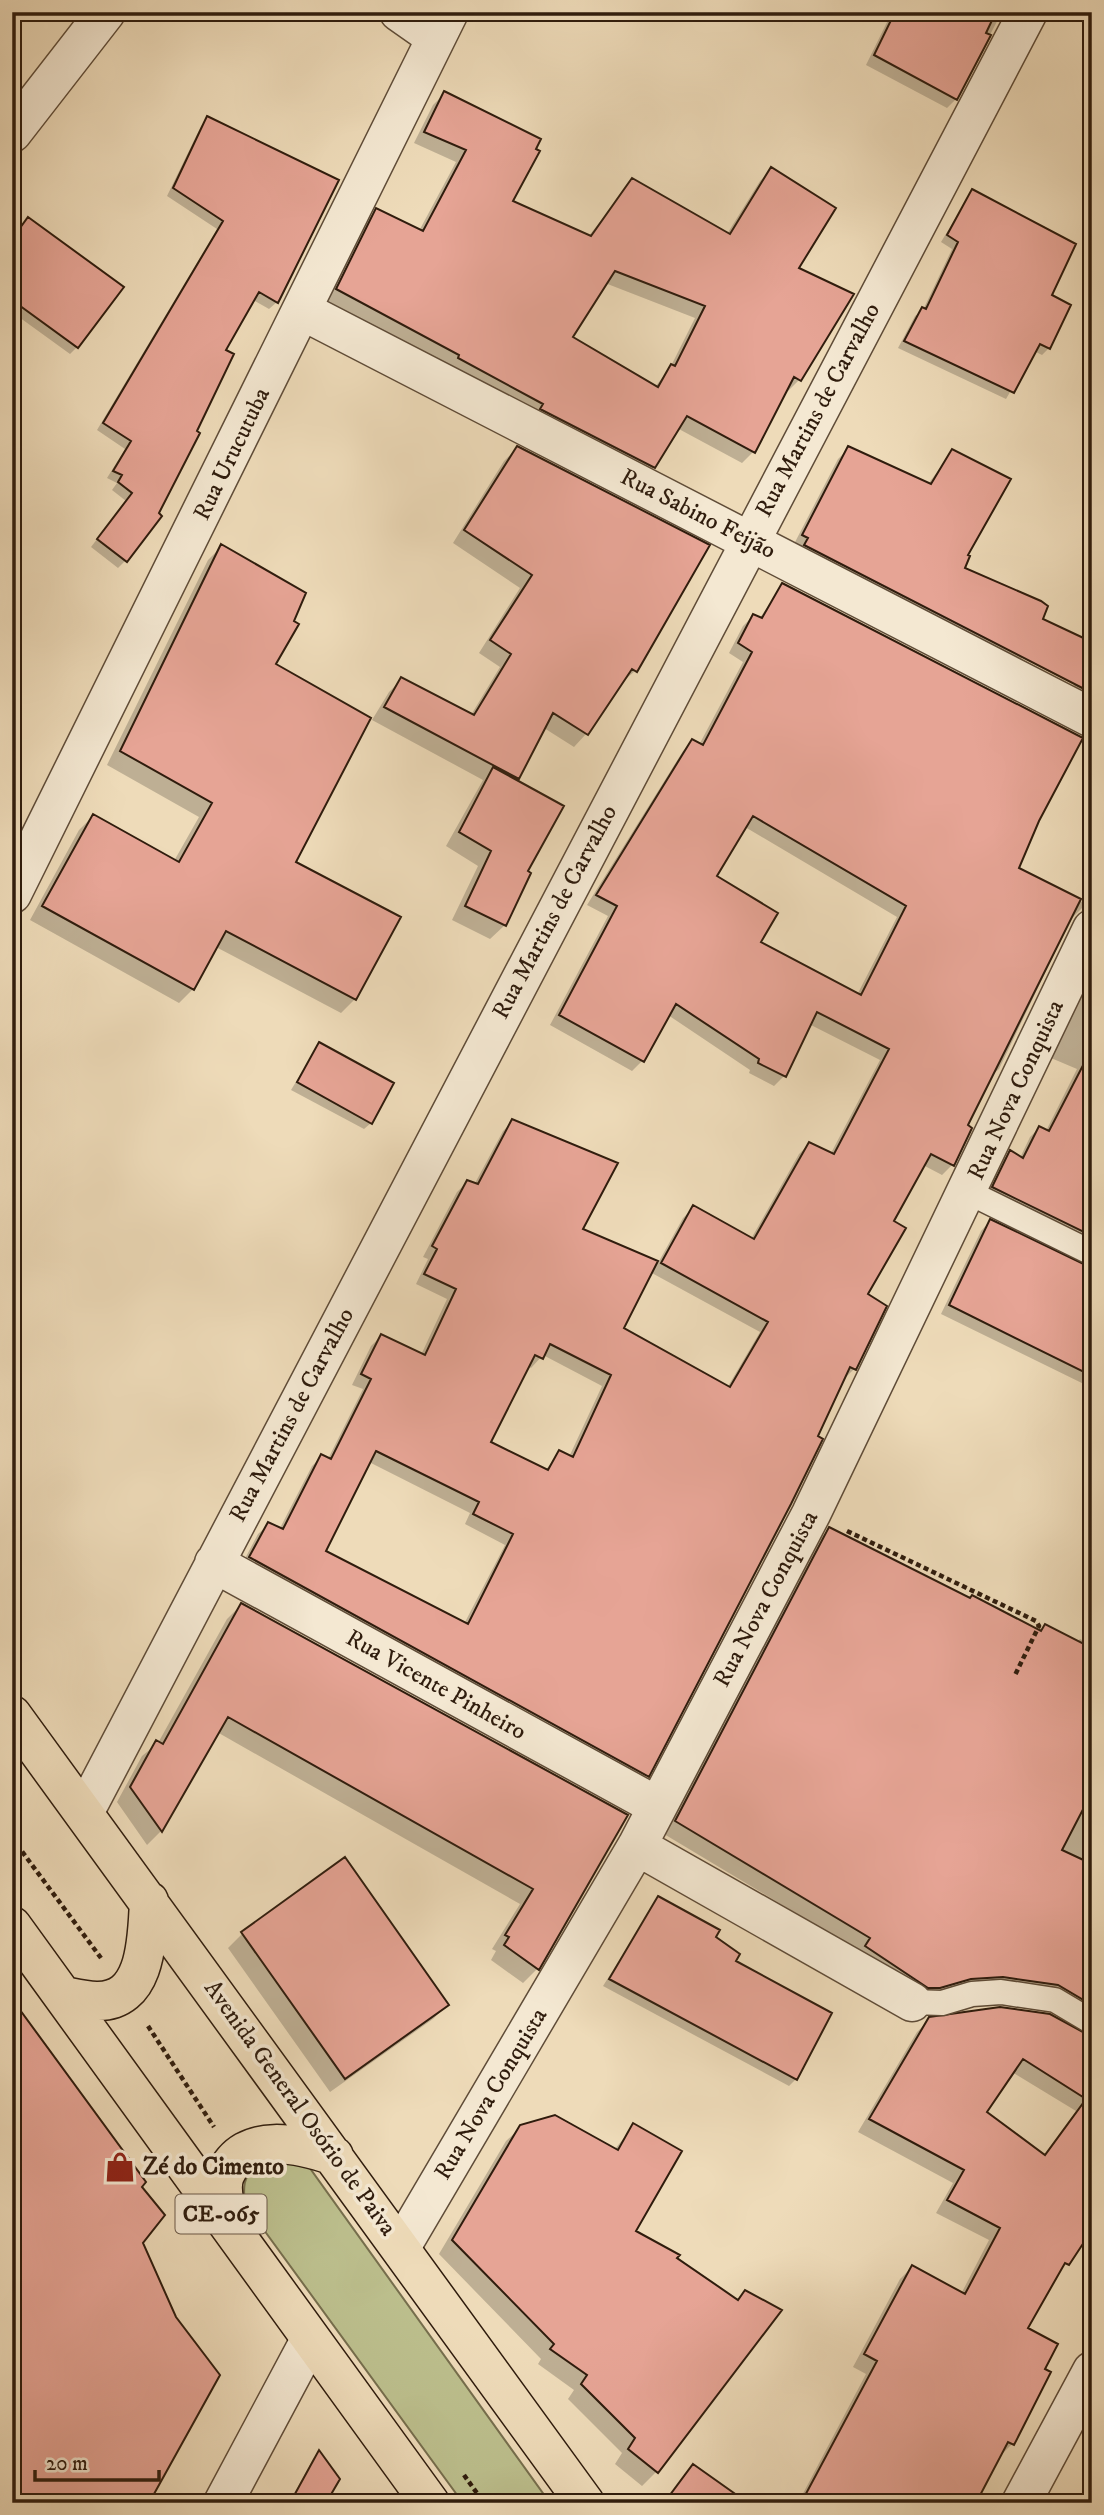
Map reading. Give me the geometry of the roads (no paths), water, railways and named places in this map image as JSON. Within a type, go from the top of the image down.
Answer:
[{"type":"main road","name":"Avenida General Osório de Paiva","points":[[12,1715],[585,2503]]},
{"type":"main road","points":[[64,1996],[97,2001],[110,2000],[125,1991],[137,1979],[147,1938],[149,1901]]},
{"type":"main road","name":"CE-065","points":[[12,1926],[231,2228],[418,2496]]},
{"type":"main road","points":[[231,2228],[223,2197],[225,2176],[244,2155],[265,2145],[284,2142],[334,2156]]},
{"type":"street","points":[[12,133],[106,12]]},
{"type":"street","points":[[399,12],[443,25]]},
{"type":"street","name":"Rua Martins de Carvalho","points":[[83,1813],[1028,12]]},
{"type":"street","name":"Rua Urucutuba","points":[[12,894],[443,25]]},
{"type":"street","name":"Rua Sabino Feijão","points":[[303,311],[1092,718]]},
{"type":"street","name":"Rua Nova Conquista","points":[[401,2247],[637,1846],[811,1514],[968,1192],[1092,929]]},
{"type":"street","name":"Rua Vicente Pinheiro","points":[[214,1563],[657,1807]]},
{"type":"street","points":[[637,1846],[912,2002]]},
{"type":"street","points":[[223,2503],[310,2340]]},
{"type":"street","points":[[1021,2503],[1092,2371]]},
{"type":"lane","points":[[968,1192],[1092,1253]]},
{"type":"lane","points":[[912,2002],[942,2003],[972,1994],[1001,1992],[1055,2000],[1092,2022]]},
{"type":"place","name":"Zé do Cimento","points":[[120,2167]]}]
